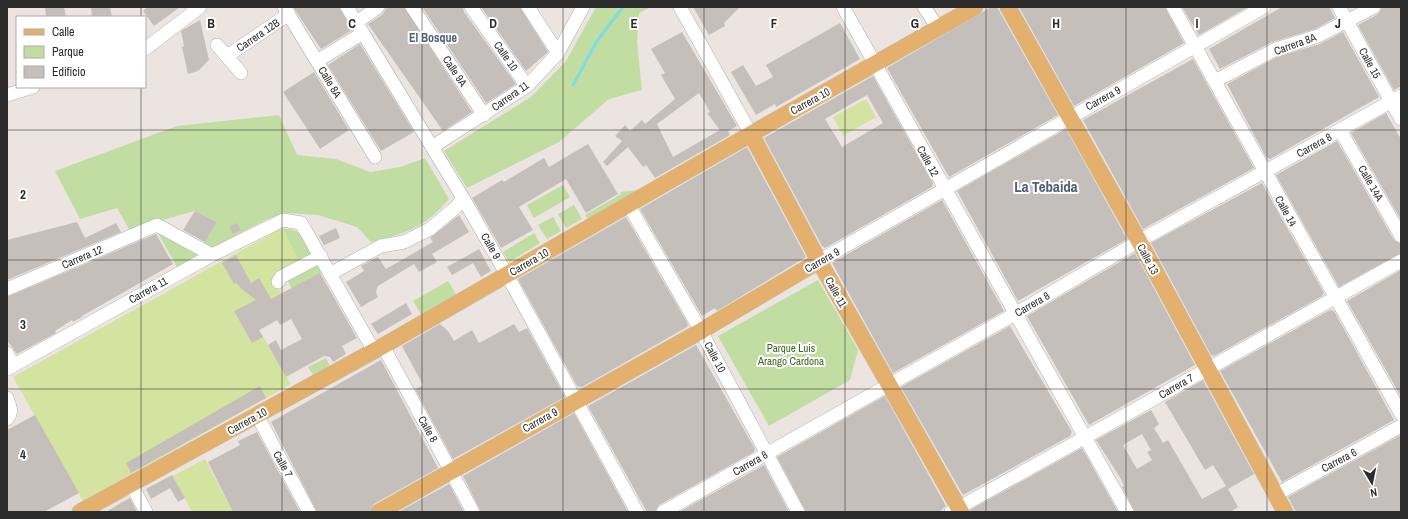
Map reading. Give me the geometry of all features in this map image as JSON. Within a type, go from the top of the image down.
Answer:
[{"type":"main road","name":"Carrera 10","points":[[80,512],[378,349],[628,204],[976,7]]},
{"type":"main road","name":"Calle 13","points":[[1008,7],[1139,241],[1285,512]]},
{"type":"main road","name":"Calle 11","points":[[751,134],[819,261],[957,511]]},
{"type":"main road","name":"Carrera 9","points":[[379,512],[451,470],[701,331],[819,261]]},
{"type":"street","points":[[146,48],[200,7]]},
{"type":"street","name":"Calle 9","points":[[347,7],[463,198],[577,400],[637,512]]},
{"type":"street","points":[[317,61],[360,28],[378,7]]},
{"type":"street","name":"Calle 9A","points":[[412,7],[484,115]]},
{"type":"street","name":"Calle 10","points":[[471,7],[527,86]]},
{"type":"street","name":"Carrera 11","points":[[432,147],[527,86],[558,53],[583,7]]},
{"type":"street","name":"Calle 11","points":[[680,7],[751,134]]},
{"type":"street","name":"Calle 12","points":[[843,7],[1127,512]]},
{"type":"street","points":[[924,7],[938,28]]},
{"type":"street","name":"Calle 14","points":[[1173,7],[1334,297],[1401,414]]},
{"type":"street","name":"Carrera 9","points":[[819,261],[944,188],[1264,7]]},
{"type":"street","name":"Calle 15","points":[[1339,7],[1396,99],[1401,119]]},
{"type":"street","name":"Carrera 8A","points":[[1215,81],[1276,49],[1298,43],[1347,22],[1374,7]]},
{"type":"street","points":[[534,9],[558,53]]},
{"type":"street","name":"Carrera 12B","points":[[227,56],[286,11]]},
{"type":"street","name":"Calle 8A","points":[[286,11],[375,157]]},
{"type":"street","points":[[217,45],[241,73]]},
{"type":"street","points":[[7,95],[30,88]]},
{"type":"street","name":"Carrera 8","points":[[663,512],[888,384],[1015,314],[1139,241],[1396,99]]},
{"type":"street","name":"Calle 14A","points":[[1340,130],[1401,236]]},
{"type":"street","points":[[330,274],[381,246],[404,242],[430,229],[456,207],[463,198]]},
{"type":"street","name":"Calle 10","points":[[628,204],[701,331],[798,512]]},
{"type":"street","name":"Carrera 11","points":[[10,367],[212,255],[283,220],[292,220]]},
{"type":"street","name":"Calle 8","points":[[292,220],[302,223],[330,274],[378,349],[451,470],[474,512]]},
{"type":"street","name":"Carrera 12","points":[[7,288],[157,225],[212,255]]},
{"type":"street","points":[[278,282],[281,277],[321,256]]},
{"type":"street","name":"Carrera 7","points":[[957,511],[1334,297],[1401,261]]},
{"type":"street","points":[[7,352],[10,367]]},
{"type":"street","points":[[7,398],[11,407],[9,417]]},
{"type":"street","name":"Calle 7","points":[[257,415],[309,512]]},
{"type":"street","name":"Carrera 6","points":[[1276,494],[1401,426]]},
{"type":"street","points":[[131,484],[146,512]]},
{"type":"green space","points":[[596,7],[651,7],[639,13],[637,42],[642,90],[609,99],[559,142],[467,188],[444,151],[531,97],[566,61]]},
{"type":"green space","points":[[866,99],[876,117],[843,136],[833,117]]},
{"type":"green space","points":[[279,115],[297,155],[336,159],[370,172],[400,167],[425,158],[449,199],[431,217],[414,228],[395,236],[371,242],[357,227],[318,215],[286,213],[265,220],[211,249],[203,245],[217,222],[195,211],[129,229],[117,208],[80,219],[55,171],[177,126]]},
{"type":"green space","points":[[563,185],[570,197],[534,218],[527,205]]},
{"type":"green space","points":[[639,190],[589,220],[585,215],[621,194],[620,192]]},
{"type":"green space","points":[[574,205],[582,219],[566,228],[558,214]]},
{"type":"green space","points":[[553,217],[561,231],[547,239],[538,225]]},
{"type":"green space","points":[[280,229],[283,229],[299,263],[272,277],[292,313],[259,330],[291,384],[83,501],[13,377]]},
{"type":"green space","points":[[283,229],[294,230],[299,233],[314,256],[273,278],[299,263]]},
{"type":"green space","points":[[158,233],[197,253],[196,256],[177,267]]},
{"type":"green space","points":[[534,233],[540,243],[509,262],[503,252]]},
{"type":"green space","points":[[314,264],[320,265],[324,271],[292,289],[286,278]]},
{"type":"green space","name":"Parque Luis Arango Cardona","points":[[818,280],[858,350],[850,380],[769,426],[718,336]]},
{"type":"green space","points":[[448,281],[457,296],[422,316],[413,301]]},
{"type":"green space","points":[[326,358],[330,366],[313,375],[308,367]]},
{"type":"green space","points":[[205,459],[233,512],[192,512],[173,476]]},
{"type":"building","points":[[45,7],[64,7],[66,16],[46,16]]},
{"type":"building","points":[[91,7],[110,7],[112,16],[92,16]]},
{"type":"building","points":[[148,7],[180,7],[154,26],[143,11]]},
{"type":"building","points":[[293,7],[339,7],[352,30],[321,49]]},
{"type":"building","points":[[387,7],[404,7],[472,112],[443,131],[368,24],[383,14]]},
{"type":"building","points":[[422,7],[463,7],[464,12],[516,84],[486,103]]},
{"type":"building","points":[[481,7],[520,7],[548,52],[526,71]]},
{"type":"building","points":[[693,7],[740,7],[724,23],[725,26],[709,35]]},
{"type":"building","points":[[991,7],[997,7],[1058,115],[949,177],[887,68]]},
{"type":"building","points":[[1019,7],[1165,7],[1184,43],[1074,106]]},
{"type":"building","points":[[1182,7],[1248,7],[1199,35]]},
{"type":"building","points":[[1282,7],[1329,7],[1335,18],[1315,29],[1272,42],[1220,69],[1209,49]]},
{"type":"building","points":[[1382,7],[1401,7],[1401,86],[1394,90],[1358,25],[1378,14]]},
{"type":"building","points":[[200,20],[209,60],[198,71],[188,74],[182,47],[184,46],[181,31]]},
{"type":"building","points":[[840,23],[860,59],[776,107],[775,104],[756,115],[731,72],[743,65],[756,86],[773,77],[766,65]]},
{"type":"building","points":[[682,32],[737,126],[728,131],[730,135],[655,178],[646,165],[643,167],[628,147],[607,166],[603,162],[622,141],[615,136],[625,125],[630,131],[642,120],[645,124],[675,99],[661,75],[665,73],[651,49]],"holes":[[[699,93],[710,112],[707,113],[720,130],[673,157],[657,124]]]},
{"type":"building","points":[[1343,32],[1379,97],[1270,159],[1266,157],[1227,84],[1279,56],[1320,44]]},
{"type":"building","points":[[360,44],[414,132],[381,151],[328,65]]},
{"type":"building","points":[[1193,59],[1254,168],[1143,229],[1083,120]]},
{"type":"building","points":[[314,72],[349,130],[320,149],[283,92]]},
{"type":"building","points":[[873,76],[933,183],[932,187],[825,248],[822,246],[764,138]],"holes":[[[867,95],[883,123],[842,147],[825,119]]]},
{"type":"building","points":[[1386,113],[1401,139],[1401,220],[1351,133]]},
{"type":"building","points":[[1066,129],[1127,239],[1018,301],[957,191]]},
{"type":"building","points":[[1337,141],[1394,240],[1401,244],[1401,253],[1339,287],[1276,175]]},
{"type":"building","points":[[588,144],[618,194],[586,213],[566,179],[519,207],[533,230],[501,248],[472,198],[502,180],[504,182],[544,158],[549,167]]},
{"type":"building","points":[[747,147],[806,257],[717,311],[715,308],[702,316],[640,209]]},
{"type":"building","points":[[1262,183],[1324,293],[1322,296],[1214,356],[1211,355],[1151,243]]},
{"type":"building","points":[[942,200],[1004,311],[893,373],[832,263]]},
{"type":"building","points":[[195,211],[217,222],[205,242],[183,230]]},
{"type":"building","points":[[459,215],[469,232],[432,254],[437,262],[419,272],[414,264],[378,286],[376,292],[378,297],[361,307],[346,282],[364,271],[361,266],[378,257],[386,269],[433,242],[430,238]]},
{"type":"building","points":[[626,217],[688,324],[687,327],[582,387],[577,386],[518,279]]},
{"type":"building","points":[[77,222],[85,238],[116,223],[121,232],[7,280],[7,240]]},
{"type":"building","points":[[237,223],[241,230],[233,234],[229,227]]},
{"type":"building","points":[[336,228],[340,238],[324,245],[319,236]]},
{"type":"building","points":[[156,234],[173,264],[73,322],[72,320],[55,331],[56,333],[17,354],[7,340],[7,297]]},
{"type":"building","points":[[479,249],[491,271],[481,277],[473,263],[452,275],[447,267]]},
{"type":"building","points":[[1135,253],[1195,365],[1089,425],[1027,316]]},
{"type":"building","points":[[236,255],[251,283],[259,278],[271,299],[320,273],[357,338],[342,346],[346,354],[333,362],[330,357],[324,356],[286,377],[268,345],[276,340],[281,350],[302,339],[291,319],[280,325],[277,320],[259,330],[263,337],[252,343],[234,311],[256,300],[236,283],[234,284],[222,263]]},
{"type":"building","points":[[1401,270],[1401,390],[1400,395],[1347,301]]},
{"type":"building","points":[[406,303],[412,314],[378,334],[371,324]]},
{"type":"building","points":[[1330,310],[1334,311],[1394,420],[1282,482],[1220,371]]},
{"type":"building","points":[[440,324],[448,331],[454,341],[472,330],[479,343],[514,324],[519,332],[527,328],[565,397],[453,459],[415,389],[423,385],[402,346]]},
{"type":"building","points":[[1010,326],[1072,432],[1070,436],[963,495],[901,387]]},
{"type":"building","points":[[696,345],[755,449],[754,452],[659,505],[655,512],[647,512],[588,406]]},
{"type":"building","points":[[381,360],[438,468],[374,504],[370,512],[317,512],[271,422]]},
{"type":"building","points":[[1203,380],[1254,474],[1228,489],[1238,507],[1230,512],[1135,512],[1122,487],[1124,486],[1121,479],[1096,440],[1151,410],[1159,424],[1154,428],[1163,443],[1168,440],[1202,499],[1226,486],[1213,465],[1205,470],[1165,402]],"holes":[[[1142,434],[1151,450],[1147,452],[1152,460],[1137,469],[1123,445]]]},
{"type":"building","points":[[260,386],[266,398],[131,473],[126,463]]},
{"type":"building","points":[[885,396],[946,506],[939,512],[806,512],[777,457]]},
{"type":"building","points":[[574,413],[628,512],[481,512],[463,476]]},
{"type":"building","points":[[35,415],[79,493],[44,512],[7,512],[7,430]]},
{"type":"building","points":[[257,432],[300,512],[233,512],[208,462],[240,445],[238,441]]},
{"type":"building","points":[[1401,435],[1401,512],[1296,512],[1288,497]]},
{"type":"building","points":[[1082,448],[1118,512],[970,512],[970,510]]},
{"type":"building","points":[[764,465],[789,512],[679,512]]},
{"type":"building","points":[[172,475],[185,498],[178,502],[170,488],[151,499],[146,489]]},
{"type":"building","points":[[449,484],[464,512],[398,512]]},
{"type":"building","points":[[130,498],[137,512],[106,512],[119,504]]},
{"type":"waterway","points":[[573,85],[597,41],[623,7]]},
{"type":"district","name":"El Bosque","points":[[433,38]]},
{"type":"district","name":"La Tebaida","points":[[1046,187]]}]
